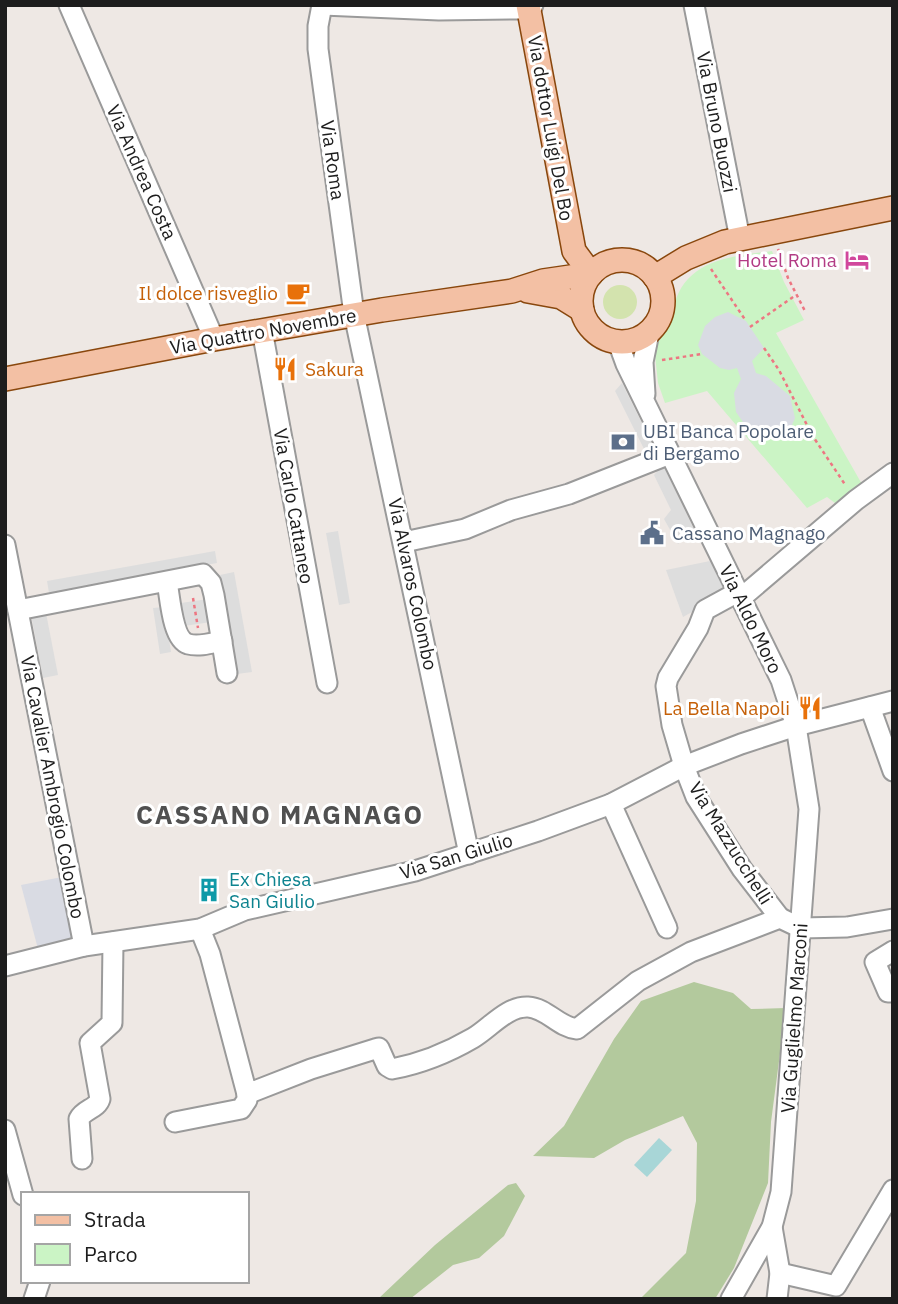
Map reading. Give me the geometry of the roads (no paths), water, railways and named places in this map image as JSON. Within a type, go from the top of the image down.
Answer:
[{"type":"main road","name":"Via dottor Luigi Del Bo","points":[[530,6],[573,251],[565,278]]},
{"type":"main road","points":[[618,342],[639,339],[649,333],[662,312],[661,288],[655,277],[699,252],[740,239],[893,208]]},
{"type":"main road","name":"Via dottor Luigi Del Bo","points":[[573,251],[591,274]]},
{"type":"main road","name":"Via Quattro Novembre","points":[[521,289],[530,284],[591,274],[600,266],[624,260],[647,268],[655,277]]},
{"type":"main road","points":[[582,310],[584,285],[591,274]]},
{"type":"main road","name":"Via Quattro Novembre","points":[[5,379],[262,330],[521,289],[561,297],[582,310],[595,332],[618,342]]},
{"type":"street","name":"Via Andrea Costa","points":[[69,5],[214,339]]},
{"type":"street","points":[[322,5],[439,10],[517,9],[530,6]]},
{"type":"street","name":"Via Roma","points":[[322,5],[317,49],[354,314]]},
{"type":"street","name":"Via Bruno Buozzi","points":[[694,5],[740,239]]},
{"type":"street","name":"Via Alvaros Colombo","points":[[354,314],[469,854]]},
{"type":"street","name":"Via Carlo Cattaneo","points":[[262,330],[327,683]]},
{"type":"street","name":"Via Aldo Moro","points":[[645,402],[643,362],[649,333]]},
{"type":"street","name":"Via Aldo Moro","points":[[618,342],[670,454],[782,680],[796,726]]},
{"type":"street","points":[[404,542],[465,529],[511,510],[569,494],[670,454]]},
{"type":"street","name":"Via Mazzucchelli","points":[[780,918],[742,869],[703,807],[684,766],[667,699],[668,678],[698,628],[705,610],[740,595],[893,473]]},
{"type":"street","name":"Via Cavalier Ambrogio Colombo","points":[[5,545],[84,946]]},
{"type":"street","points":[[18,610],[203,574],[211,583],[214,594],[227,673]]},
{"type":"street","points":[[167,582],[177,633],[181,640],[200,645],[222,641]]},
{"type":"street","name":"Via San Giulio","points":[[5,966],[84,946],[200,929],[245,910],[415,871],[611,804],[684,766],[796,726],[893,701]]},
{"type":"street","points":[[870,707],[893,771]]},
{"type":"street","name":"Via Guglielmo Marconi","points":[[731,1299],[772,1227],[781,1192],[809,809],[806,775],[796,726]]},
{"type":"street","points":[[611,804],[667,928]]},
{"type":"street","points":[[247,1094],[311,1069],[379,1048],[387,1066],[392,1069],[421,1061],[471,1039],[512,1010],[527,1007],[541,1010],[568,1028],[577,1029],[638,981],[691,952],[780,918],[802,928],[847,927],[893,919]]},
{"type":"street","points":[[175,1122],[241,1109],[247,1100],[211,954],[200,929]]},
{"type":"street","points":[[82,1159],[79,1119],[86,1110],[96,1106],[100,1099],[90,1043],[112,1023],[113,942]]},
{"type":"street","points":[[893,951],[875,962],[883,984],[888,992],[893,992]]},
{"type":"street","points":[[5,1130],[22,1192]]},
{"type":"street","points":[[780,1273],[836,1286],[893,1190]]},
{"type":"street","points":[[772,1227],[780,1273],[777,1299]]},
{"type":"water","points":[[659,1138],[672,1150],[647,1177],[634,1165]]},
{"type":"place","name":"Hotel Roma","points":[[857,260]]},
{"type":"place","name":"Il dolce risveglio","points":[[298,293]]},
{"type":"place","name":"Sakura","points":[[285,369]]},
{"type":"place","name":"UBI Banca Popolare di Bergamo","points":[[623,442]]},
{"type":"place","name":"Cassano Magnago","points":[[652,533]]},
{"type":"place","name":"La Bella Napoli","points":[[810,708]]},
{"type":"place","name":"Ex Chiesa San Giulio","points":[[209,890]]},
{"type":"district","name":"CASSANO MAGNAGO","points":[[280,814]]}]
